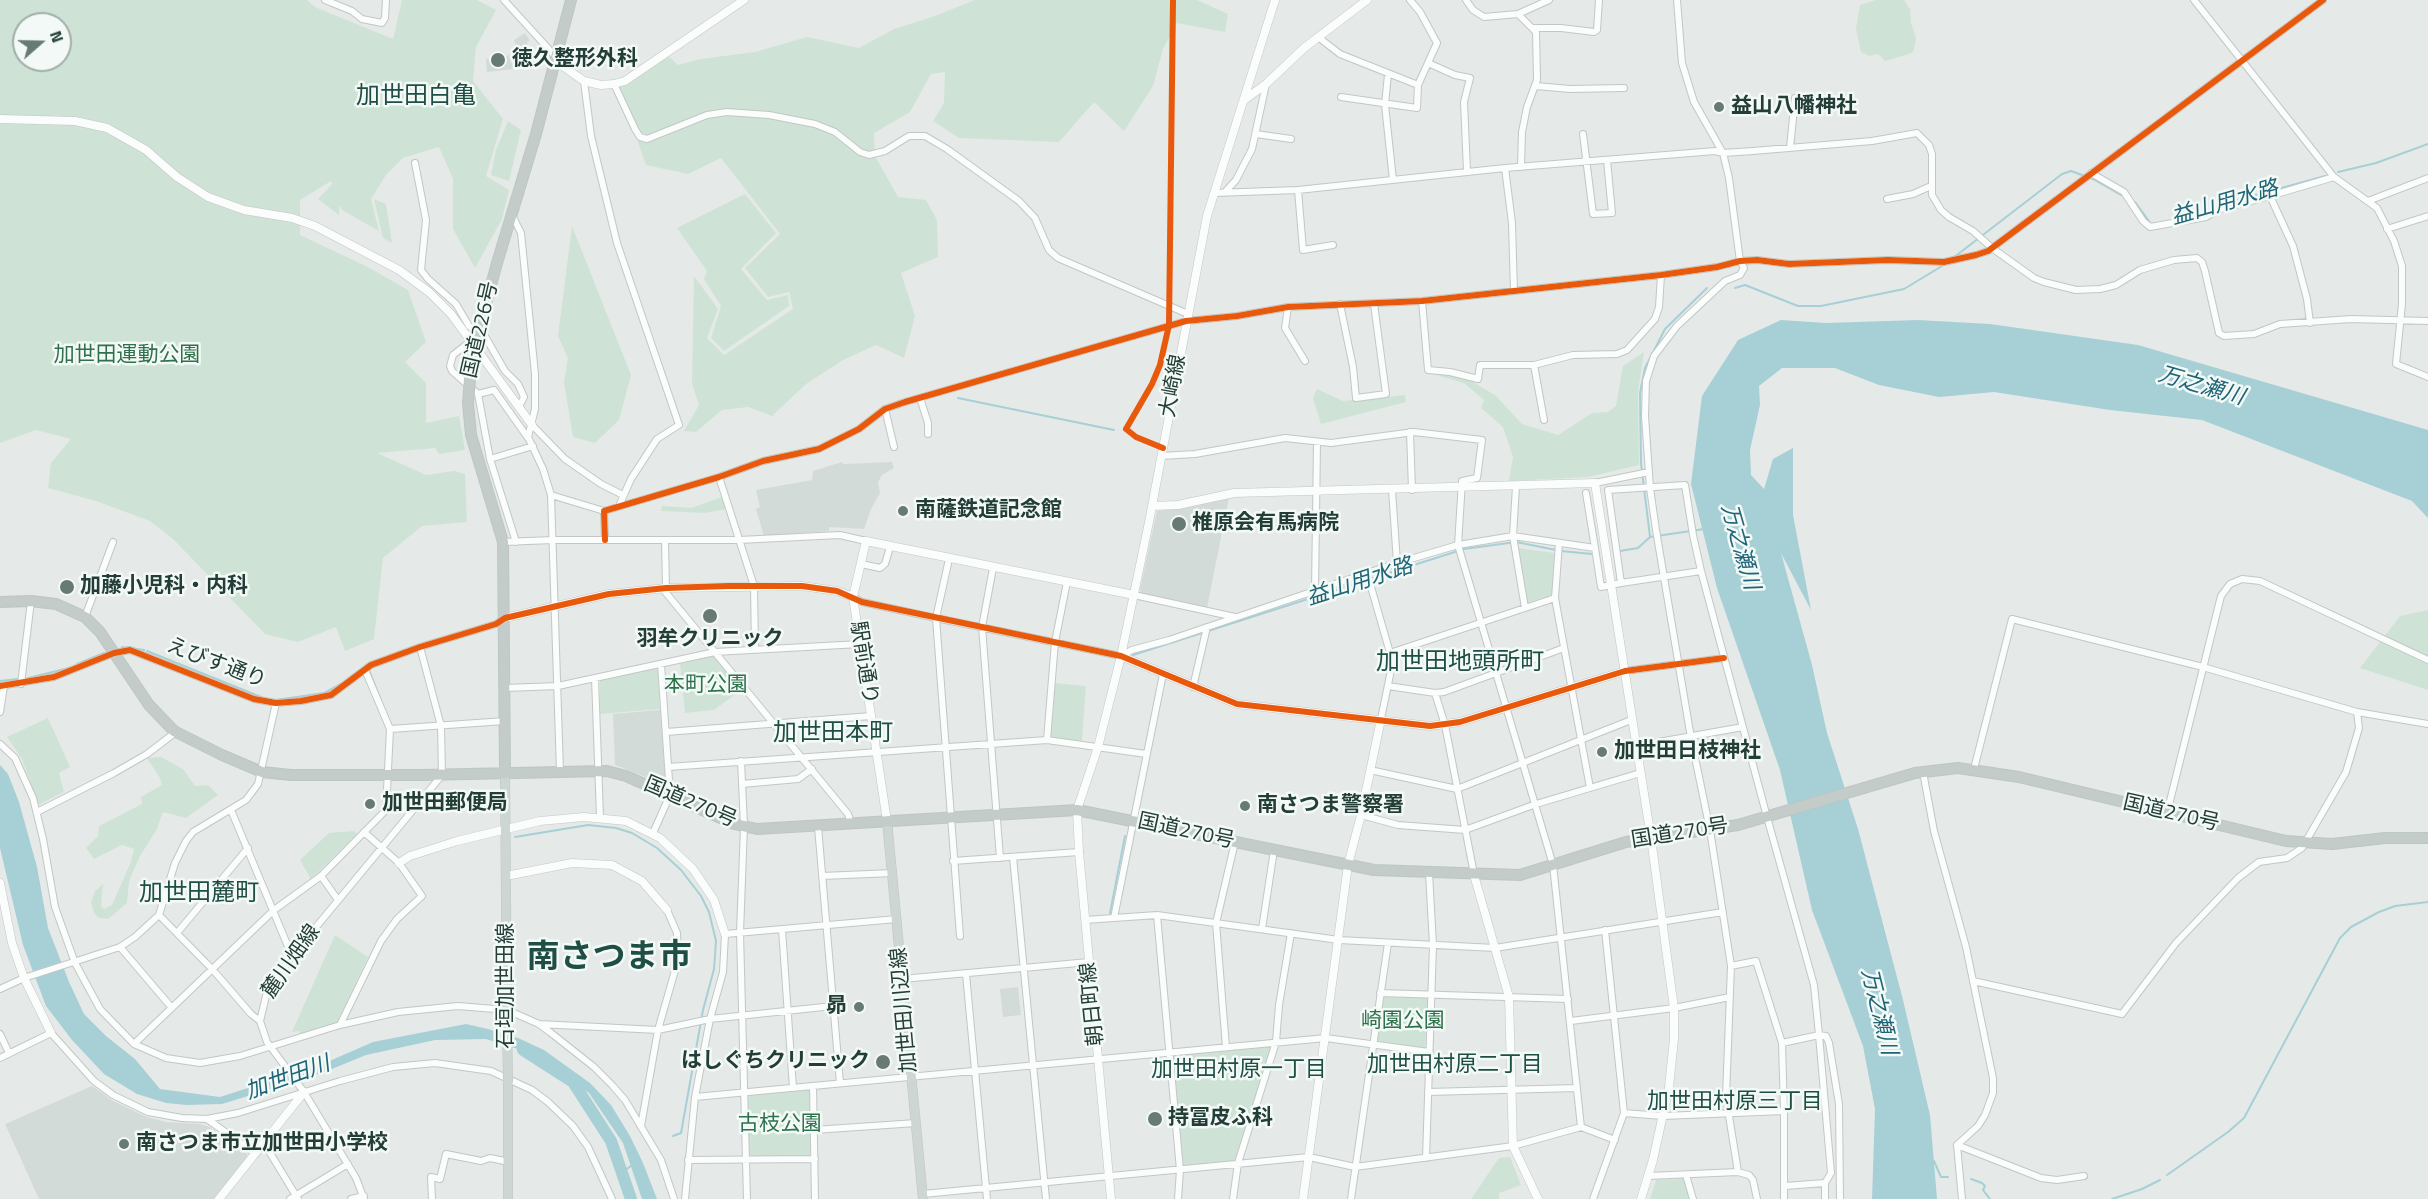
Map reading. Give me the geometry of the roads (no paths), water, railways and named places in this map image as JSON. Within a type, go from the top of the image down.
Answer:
[{"type":"highway","name":"国道226号","points":[[505,773],[503,542],[471,435],[468,403],[472,356],[536,134],[571,0]]},
{"type":"highway","name":"国道270号","points":[[0,602],[31,601],[56,604],[86,617],[100,632],[149,705],[174,731],[262,772],[291,775],[442,775],[599,771],[619,773],[744,826],[770,829],[1077,810],[1374,870],[1520,875],[1626,842],[1710,830],[1769,817],[1919,772],[1974,769],[2019,777],[2286,841],[2332,844],[2407,837],[2428,838]]},
{"type":"main road","name":"石垣加世田線","points":[[505,773],[508,1199]]},
{"type":"main road","name":"加世田川辺線","points":[[887,821],[923,1196]]},
{"type":"street","points":[[325,0],[352,10],[362,19],[382,23],[385,18],[386,0]]},
{"type":"street","points":[[504,0],[564,67],[584,81],[601,85],[626,81],[744,0]]},
{"type":"street","name":"大崎線","points":[[1077,810],[1098,747],[1121,656],[1152,506],[1201,243],[1214,193],[1275,0]]},
{"type":"street","points":[[1244,100],[1266,84],[1318,37],[1367,0]]},
{"type":"street","points":[[1341,97],[1417,108],[1418,85],[1437,43],[1420,12],[1410,0]]},
{"type":"street","points":[[1466,0],[1473,10],[1484,17],[1518,14],[1549,0]]},
{"type":"street","points":[[1533,28],[1561,28],[1594,32],[1597,30],[1599,0]]},
{"type":"street","points":[[1677,0],[1682,63],[1687,82],[1707,128],[1723,153],[1729,178],[1740,261],[1744,268],[1740,275],[1725,281],[1677,326],[1652,361],[1646,381],[1644,473],[1658,541],[1677,664],[1710,830],[1731,966],[1727,1113],[1738,1172]]},
{"type":"street","points":[[2194,0],[2334,177],[2377,208],[2396,246],[2402,266],[2402,304],[2396,364],[2428,377]]},
{"type":"street","points":[[551,495],[604,511],[720,477],[763,461],[819,449],[859,429],[885,409],[1187,317],[1237,316],[1288,307],[1422,301],[1661,275],[1717,267],[1740,261],[1757,260],[1789,264],[1888,260],[1944,262],[1976,255],[1992,248],[2323,0]]},
{"type":"street","points":[[1518,14],[1537,34],[1536,86],[1527,107],[1522,132],[1521,166]]},
{"type":"street","points":[[1318,37],[1340,54],[1418,85]]},
{"type":"street","points":[[1428,63],[1455,75],[1470,78],[1464,102],[1467,171]]},
{"type":"street","points":[[1388,74],[1385,105],[1393,180]]},
{"type":"street","points":[[584,81],[591,136],[617,243],[679,425],[657,440],[622,495],[619,506]]},
{"type":"street","points":[[614,84],[635,129],[640,136],[648,139],[707,115],[727,112],[769,115],[815,124],[835,132],[860,152],[869,155],[885,151],[909,136],[925,136],[1020,201],[1035,218],[1054,256],[1187,317]]},
{"type":"street","points":[[1225,192],[1236,180],[1245,164],[1256,134],[1266,84]]},
{"type":"street","points":[[1536,86],[1570,89],[1624,88]]},
{"type":"street","points":[[1790,148],[1795,98]]},
{"type":"street","points":[[0,119],[81,122],[107,128],[126,136],[191,188],[207,197],[244,210],[292,218],[315,226],[399,270],[439,302],[471,340],[532,425],[565,459],[601,484],[622,495]]},
{"type":"street","points":[[1214,193],[1298,190],[1521,166],[1872,141],[1917,133],[1929,145],[1932,154],[1932,195],[1941,210],[2040,280],[2076,290],[2107,288],[2140,270],[2174,260],[2197,258],[2202,262],[2205,271],[2219,333],[2224,336],[2254,334],[2280,324],[2351,319],[2428,321]]},
{"type":"street","points":[[1256,134],[1291,139]]},
{"type":"street","points":[[1583,134],[1593,214],[1612,213],[1607,160]]},
{"type":"street","points":[[415,163],[426,220],[421,270],[456,304],[470,326],[486,338],[505,371],[518,384],[524,397],[519,407]]},
{"type":"street","points":[[1504,168],[1512,223],[1514,291]]},
{"type":"street","points":[[2091,173],[2124,192],[2150,228],[2206,217],[2220,209],[2334,177]]},
{"type":"street","points":[[2368,201],[2428,178]]},
{"type":"street","points":[[1887,199],[1913,194],[1931,186]]},
{"type":"street","points":[[1298,190],[1303,250],[1333,245]]},
{"type":"street","points":[[2270,196],[2293,246],[2307,299],[2310,323]]},
{"type":"street","points":[[512,214],[521,232],[535,374],[535,409],[528,438]]},
{"type":"street","points":[[2387,230],[2428,216]]},
{"type":"street","points":[[1422,301],[1428,370],[1464,374],[1478,379],[1480,365],[1534,364],[1573,356],[1617,354],[1627,350],[1654,319],[1659,307],[1661,275]]},
{"type":"street","points":[[1340,304],[1353,367],[1356,398],[1386,394],[1374,304]]},
{"type":"street","points":[[1288,307],[1285,328],[1305,361]]},
{"type":"street","points":[[471,340],[453,355],[450,366],[452,371],[478,394],[490,459],[516,542]]},
{"type":"street","points":[[1534,364],[1544,420]]},
{"type":"street","points":[[478,394],[494,390],[533,446],[551,495],[560,772]]},
{"type":"street","points":[[920,398],[928,423],[928,434]]},
{"type":"street","points":[[885,409],[894,447]]},
{"type":"street","points":[[1161,456],[1195,454],[1285,438],[1331,443],[1410,432],[1428,432],[1482,440],[1477,478],[1462,481],[1458,546],[1553,865],[1581,1127]]},
{"type":"street","points":[[1410,432],[1412,490]]},
{"type":"street","points":[[1315,591],[1317,443]]},
{"type":"street","points":[[490,459],[533,446]]},
{"type":"street","points":[[1152,506],[1178,505],[1234,493],[1412,490],[1595,483],[1644,473]]},
{"type":"street","points":[[720,477],[754,586],[755,650]]},
{"type":"street","points":[[1595,483],[1664,921],[1674,1008],[1672,1067],[1663,1116],[1641,1199]]},
{"type":"street","points":[[1621,583],[1608,490],[1685,485],[1701,571],[1814,985],[1831,1173],[1825,1183],[1826,1199]]},
{"type":"street","points":[[1516,486],[1513,538],[1525,608]]},
{"type":"street","points":[[1392,490],[1397,563]]},
{"type":"street","points":[[1586,493],[1601,587],[1701,571]]},
{"type":"street","points":[[604,511],[605,540]]},
{"type":"street","points":[[503,542],[739,540],[840,535],[1236,617]]},
{"type":"street","points":[[1121,656],[1132,650],[1397,563],[1458,546],[1513,538],[1559,548],[1595,548]]},
{"type":"street","points":[[665,541],[664,588],[848,814],[851,823]]},
{"type":"street","name":"駅前通り","points":[[866,541],[853,597],[887,821]]},
{"type":"street","points":[[86,617],[113,542]]},
{"type":"street","points":[[861,564],[880,568],[885,564],[890,547]]},
{"type":"street","points":[[1559,548],[1555,598],[1590,788]]},
{"type":"street","points":[[949,559],[936,618],[960,936]]},
{"type":"street","points":[[993,568],[982,627],[1000,858]]},
{"type":"street","points":[[1303,1199],[1348,865],[1361,815],[1391,670],[1390,653],[1367,573]]},
{"type":"street","points":[[2167,813],[2221,596],[2230,584],[2242,579],[2261,581],[2428,660]]},
{"type":"street","points":[[1047,740],[1055,642],[1067,582]]},
{"type":"street","points":[[505,618],[609,594],[664,588],[754,586],[817,588],[837,591],[936,618],[1121,656],[1237,704],[1430,726],[1445,725],[1506,708],[1625,671],[1724,658]]},
{"type":"street","points":[[1390,653],[1555,598]]},
{"type":"street","points":[[21,684],[31,601]]},
{"type":"street","name":"えびす通り","points":[[114,653],[130,650],[254,699],[276,703],[301,701],[331,695],[365,670],[382,661],[496,624],[505,618]]},
{"type":"street","points":[[1974,769],[2012,619],[2204,667],[2357,712],[2428,724]]},
{"type":"street","points":[[1193,687],[1207,627]]},
{"type":"street","points":[[505,688],[558,686],[715,652],[860,644]]},
{"type":"street","points":[[420,647],[441,726],[442,775]]},
{"type":"street","points":[[1388,686],[1435,693],[1444,692],[1564,648]]},
{"type":"street","points":[[0,712],[2,686],[54,677],[114,653]]},
{"type":"street","points":[[653,833],[670,795],[661,664]]},
{"type":"street","points":[[134,1044],[274,910],[321,876],[386,810],[390,729],[365,670]]},
{"type":"street","points":[[1114,918],[1163,674]]},
{"type":"street","points":[[595,678],[600,817]]},
{"type":"street","points":[[1435,693],[1445,725],[1474,875],[1509,997],[1513,1146],[1538,1199]]},
{"type":"street","points":[[0,989],[26,977],[120,947],[159,915],[175,863],[193,832],[246,800],[253,792],[262,772],[276,703]]},
{"type":"street","points":[[1973,981],[2122,1014],[2176,943],[2238,878],[2259,862],[2287,858],[2298,853],[2346,772],[2359,728],[2357,712]]},
{"type":"street","points":[[666,732],[871,716]]},
{"type":"street","points":[[1370,770],[1457,789],[1631,720]]},
{"type":"street","points":[[390,729],[505,721]]},
{"type":"street","points":[[1636,746],[1743,727]]},
{"type":"street","points":[[37,812],[147,754],[174,731]]},
{"type":"street","points":[[668,767],[1047,740],[1146,754]]},
{"type":"street","points":[[0,744],[15,759],[37,812],[56,907],[73,963],[100,1009],[134,1044],[160,1056],[192,1062],[218,1061],[271,1049],[340,1025],[398,1012],[441,1007],[507,1010],[539,1024],[594,1067],[624,1100],[661,1160],[674,1199]]},
{"type":"street","points":[[741,761],[744,826],[740,933],[744,1015],[747,1199]]},
{"type":"street","points":[[742,784],[798,779],[812,770]]},
{"type":"street","points":[[1919,772],[1966,947],[1994,1078],[1988,1110],[1982,1121],[1958,1145],[1962,1199]]},
{"type":"street","points":[[1361,815],[1398,825],[1465,830],[1536,804],[1640,773]]},
{"type":"street","name":"麓川畑線","points":[[364,1198],[348,1164],[303,1090],[271,1049],[260,1021],[266,996],[292,956],[442,775]]},
{"type":"street","points":[[231,810],[292,956]]},
{"type":"street","name":"朝日町線","points":[[1077,810],[1078,852],[1111,1199]]},
{"type":"street","points":[[399,863],[410,856],[447,844],[570,817],[600,817],[626,821],[653,833],[683,857],[705,884],[714,900],[724,934],[723,972],[708,1019],[695,1097],[685,1199]]},
{"type":"street","points":[[818,826],[840,1083]]},
{"type":"street","points":[[340,1025],[384,935],[422,896],[399,863],[364,832]]},
{"type":"street","points":[[1227,1047],[1216,923],[1235,842]]},
{"type":"street","points":[[177,933],[248,848]]},
{"type":"street","points":[[1262,929],[1274,850]]},
{"type":"street","points":[[953,861],[1078,852]]},
{"type":"street","points":[[1013,857],[1046,1199]]},
{"type":"street","points":[[506,873],[572,862],[612,865],[642,881],[667,909],[677,933],[678,960],[658,1030],[641,1126]]},
{"type":"street","points":[[822,876],[893,873]]},
{"type":"street","points":[[1426,1158],[1433,945],[1429,873]]},
{"type":"street","points":[[321,876],[338,900]]},
{"type":"street","points":[[0,883],[2,907],[12,943],[51,1033],[94,1081],[129,1104],[167,1116],[207,1119],[238,1113],[303,1090],[370,1072],[411,1065],[435,1063],[491,1071],[532,1090],[573,1126],[588,1147],[612,1199]]},
{"type":"street","points":[[1085,920],[1157,915],[1339,940],[1495,948],[1723,912]]},
{"type":"street","points":[[159,915],[213,970],[250,1014],[260,1021]]},
{"type":"street","points":[[1157,915],[1180,1170],[1178,1199]]},
{"type":"street","points":[[724,934],[897,919]]},
{"type":"street","points":[[782,929],[793,1088]]},
{"type":"street","points":[[1593,1199],[1624,1113],[1605,930]]},
{"type":"street","points":[[1233,1199],[1238,1163],[1276,1042],[1279,1005],[1291,933]]},
{"type":"street","points":[[1351,1199],[1388,943]]},
{"type":"street","points":[[120,947],[172,1008]]},
{"type":"street","points":[[1731,966],[1756,960],[1782,1043],[1784,1199]]},
{"type":"street","points":[[902,979],[1089,962]]},
{"type":"street","points":[[966,974],[987,1199]]},
{"type":"street","points":[[1380,993],[1568,999]]},
{"type":"street","points":[[1571,1021],[1674,1008],[1730,997]]},
{"type":"street","points":[[539,1024],[658,1030],[708,1019],[833,1006]]},
{"type":"street","points":[[0,1058],[51,1033]]},
{"type":"street","points":[[0,1034],[9,1053]]},
{"type":"street","points":[[1782,1043],[1820,1035],[1826,1036],[1829,1043],[1839,1104],[1840,1199]]},
{"type":"street","points":[[695,1097],[1326,1038],[1429,1052]]},
{"type":"street","points":[[813,1086],[815,1199]]},
{"type":"street","points":[[1428,1092],[1577,1088]]},
{"type":"street","points":[[221,1198],[303,1090]]},
{"type":"street","points":[[1624,1113],[1663,1116],[1784,1111]]},
{"type":"street","points":[[207,1119],[256,1154]]},
{"type":"street","points":[[814,1130],[916,1124]]},
{"type":"street","points":[[923,1196],[1309,1157],[1355,1167],[1513,1146],[1581,1127],[1615,1140]]},
{"type":"street","points":[[264,1143],[295,1198],[348,1164]]},
{"type":"street","points":[[1958,1145],[2041,1178],[2057,1180],[2084,1176]]},
{"type":"street","points":[[432,1199],[430,1177],[440,1179],[446,1154],[481,1161],[490,1158],[509,1162]]},
{"type":"street","points":[[688,1160],[815,1160]]},
{"type":"street","points":[[1648,1176],[1738,1172],[1749,1175],[1753,1180],[1757,1199]]},
{"type":"street","points":[[1686,1175],[1693,1199]]},
{"type":"street","points":[[1785,1186],[1825,1183]]},
{"type":"street","points":[[351,1199],[364,1198]]},
{"type":"water","name":"万之瀬川","points":[[1781,320],[1826,323],[1918,320],[1990,324],[2138,345],[2428,430],[2428,518],[2412,501],[2202,420],[2110,410],[1994,392],[1939,397],[1879,385],[1835,368],[1782,368],[1759,386],[1760,405],[1750,450],[1751,475],[1764,489],[1773,459],[1793,448],[1793,515],[1811,610],[1781,553],[1812,665],[1827,733],[1858,829],[1903,1000],[1930,1115],[1937,1199],[1872,1199],[1875,1109],[1863,1046],[1812,910],[1780,770],[1717,588],[1691,484],[1702,396],[1738,340]]},
{"type":"water","points":[[0,765],[8,774],[19,802],[37,867],[48,928],[84,1014],[106,1036],[135,1059],[160,1089],[220,1097],[325,1063],[373,1042],[466,1024],[518,1038],[544,1050],[590,1083],[611,1105],[630,1136],[657,1199],[642,1199],[623,1143],[589,1093],[546,1063],[521,1050],[486,1039],[435,1040],[366,1055],[322,1073],[222,1104],[166,1103],[137,1094],[104,1074],[72,1040],[46,1006],[23,945],[0,848]]},
{"type":"waterway","name":"益山用水路","points":[[2338,172],[2376,163],[2428,144]]},
{"type":"waterway","name":"益山用水路","points":[[1953,258],[2062,174],[2071,171],[2093,179],[2121,195]]},
{"type":"waterway","name":"益山用水路","points":[[2169,221],[2204,214],[2220,205],[2325,176]]},
{"type":"waterway","name":"益山用水路","points":[[2135,202],[2151,224]]},
{"type":"waterway","name":"益山用水路","points":[[1735,288],[1745,285],[1798,306],[1821,306],[1904,289],[1947,263]]},
{"type":"waterway","name":"益山用水路","points":[[1650,537],[1641,463],[1640,393],[1645,368],[1665,329],[1707,288]]},
{"type":"waterway","points":[[958,398],[1114,430]]},
{"type":"waterway","points":[[1650,537],[1704,529]]},
{"type":"waterway","name":"益山用水路","points":[[1620,551],[1638,548],[1650,537]]},
{"type":"waterway","name":"益山用水路","points":[[1133,655],[1464,549],[1516,542],[1556,550]]},
{"type":"waterway","name":"益山用水路","points":[[1561,551],[1592,554]]},
{"type":"waterway","name":"益山用水路","points":[[122,647],[144,650]]},
{"type":"waterway","name":"益山用水路","points":[[147,651],[261,697]]},
{"type":"waterway","name":"益山用水路","points":[[77,664],[104,653]]},
{"type":"waterway","name":"益山用水路","points":[[28,678],[69,668]]},
{"type":"waterway","points":[[369,670],[380,698]]},
{"type":"waterway","name":"益山用水路","points":[[0,681],[17,679]]},
{"type":"waterway","name":"益山用水路","points":[[276,700],[324,693],[342,683]]},
{"type":"waterway","points":[[515,837],[588,825],[616,828],[632,833],[657,848],[681,870],[701,896],[709,912],[716,941],[714,969],[703,1010],[681,1133],[673,1136]]},
{"type":"waterway","points":[[1110,913],[1125,836]]},
{"type":"waterway","points":[[2167,1175],[2244,1118],[2340,938],[2351,927],[2379,912],[2395,906],[2428,902]]},
{"type":"waterway","name":"加世田川","points":[[523,1050],[573,1082],[611,1141],[631,1199]]},
{"type":"waterway","points":[[1934,1161],[1941,1177],[1948,1177]]},
{"type":"waterway","points":[[623,1172],[632,1165]]},
{"type":"waterway","points":[[1971,1179],[1985,1186],[1983,1190],[1990,1199]]},
{"type":"waterway","points":[[2112,1199],[2160,1180]]},
{"type":"place","name":"徳久整形外科","points":[[498,60]]},
{"type":"place","name":"益山八幡神社","points":[[1719,107]]},
{"type":"place","name":"南薩鉄道記念館","points":[[903,511]]},
{"type":"place","name":"椎原会有馬病院","points":[[1179,524]]},
{"type":"place","name":"加藤小児科・内科","points":[[67,587]]},
{"type":"place","name":"羽牟クリニック","points":[[710,616]]},
{"type":"place","name":"加世田日枝神社","points":[[1602,752]]},
{"type":"place","name":"加世田郵便局","points":[[370,804]]},
{"type":"place","name":"南さつま警察署","points":[[1245,806]]},
{"type":"place","name":"昴","points":[[859,1007]]},
{"type":"place","name":"はしぐちクリニック","points":[[883,1062]]},
{"type":"place","name":"持冨皮ふ科","points":[[1155,1119]]},
{"type":"place","name":"南さつま市立加世田小学校","points":[[124,1144]]},
{"type":"district","name":"加世田白亀","points":[[416,97]]},
{"type":"district","name":"加世田地頭所町","points":[[1460,663]]},
{"type":"district","name":"加世田本町","points":[[833,734]]},
{"type":"district","name":"加世田麓町","points":[[199,894]]},
{"type":"district","name":"南さつま市","points":[[609,959]]},
{"type":"district","name":"加世田村原二丁目","points":[[1455,1066]]},
{"type":"district","name":"加世田村原一丁目","points":[[1239,1071]]},
{"type":"district","name":"加世田村原三丁目","points":[[1735,1103]]},
{"type":"park label","name":"加世田運動公園","points":[[127,356]]},
{"type":"park label","name":"本町公園","points":[[706,686]]},
{"type":"park label","name":"崎園公園","points":[[1403,1022]]},
{"type":"park label","name":"古枝公園","points":[[780,1125]]}]
